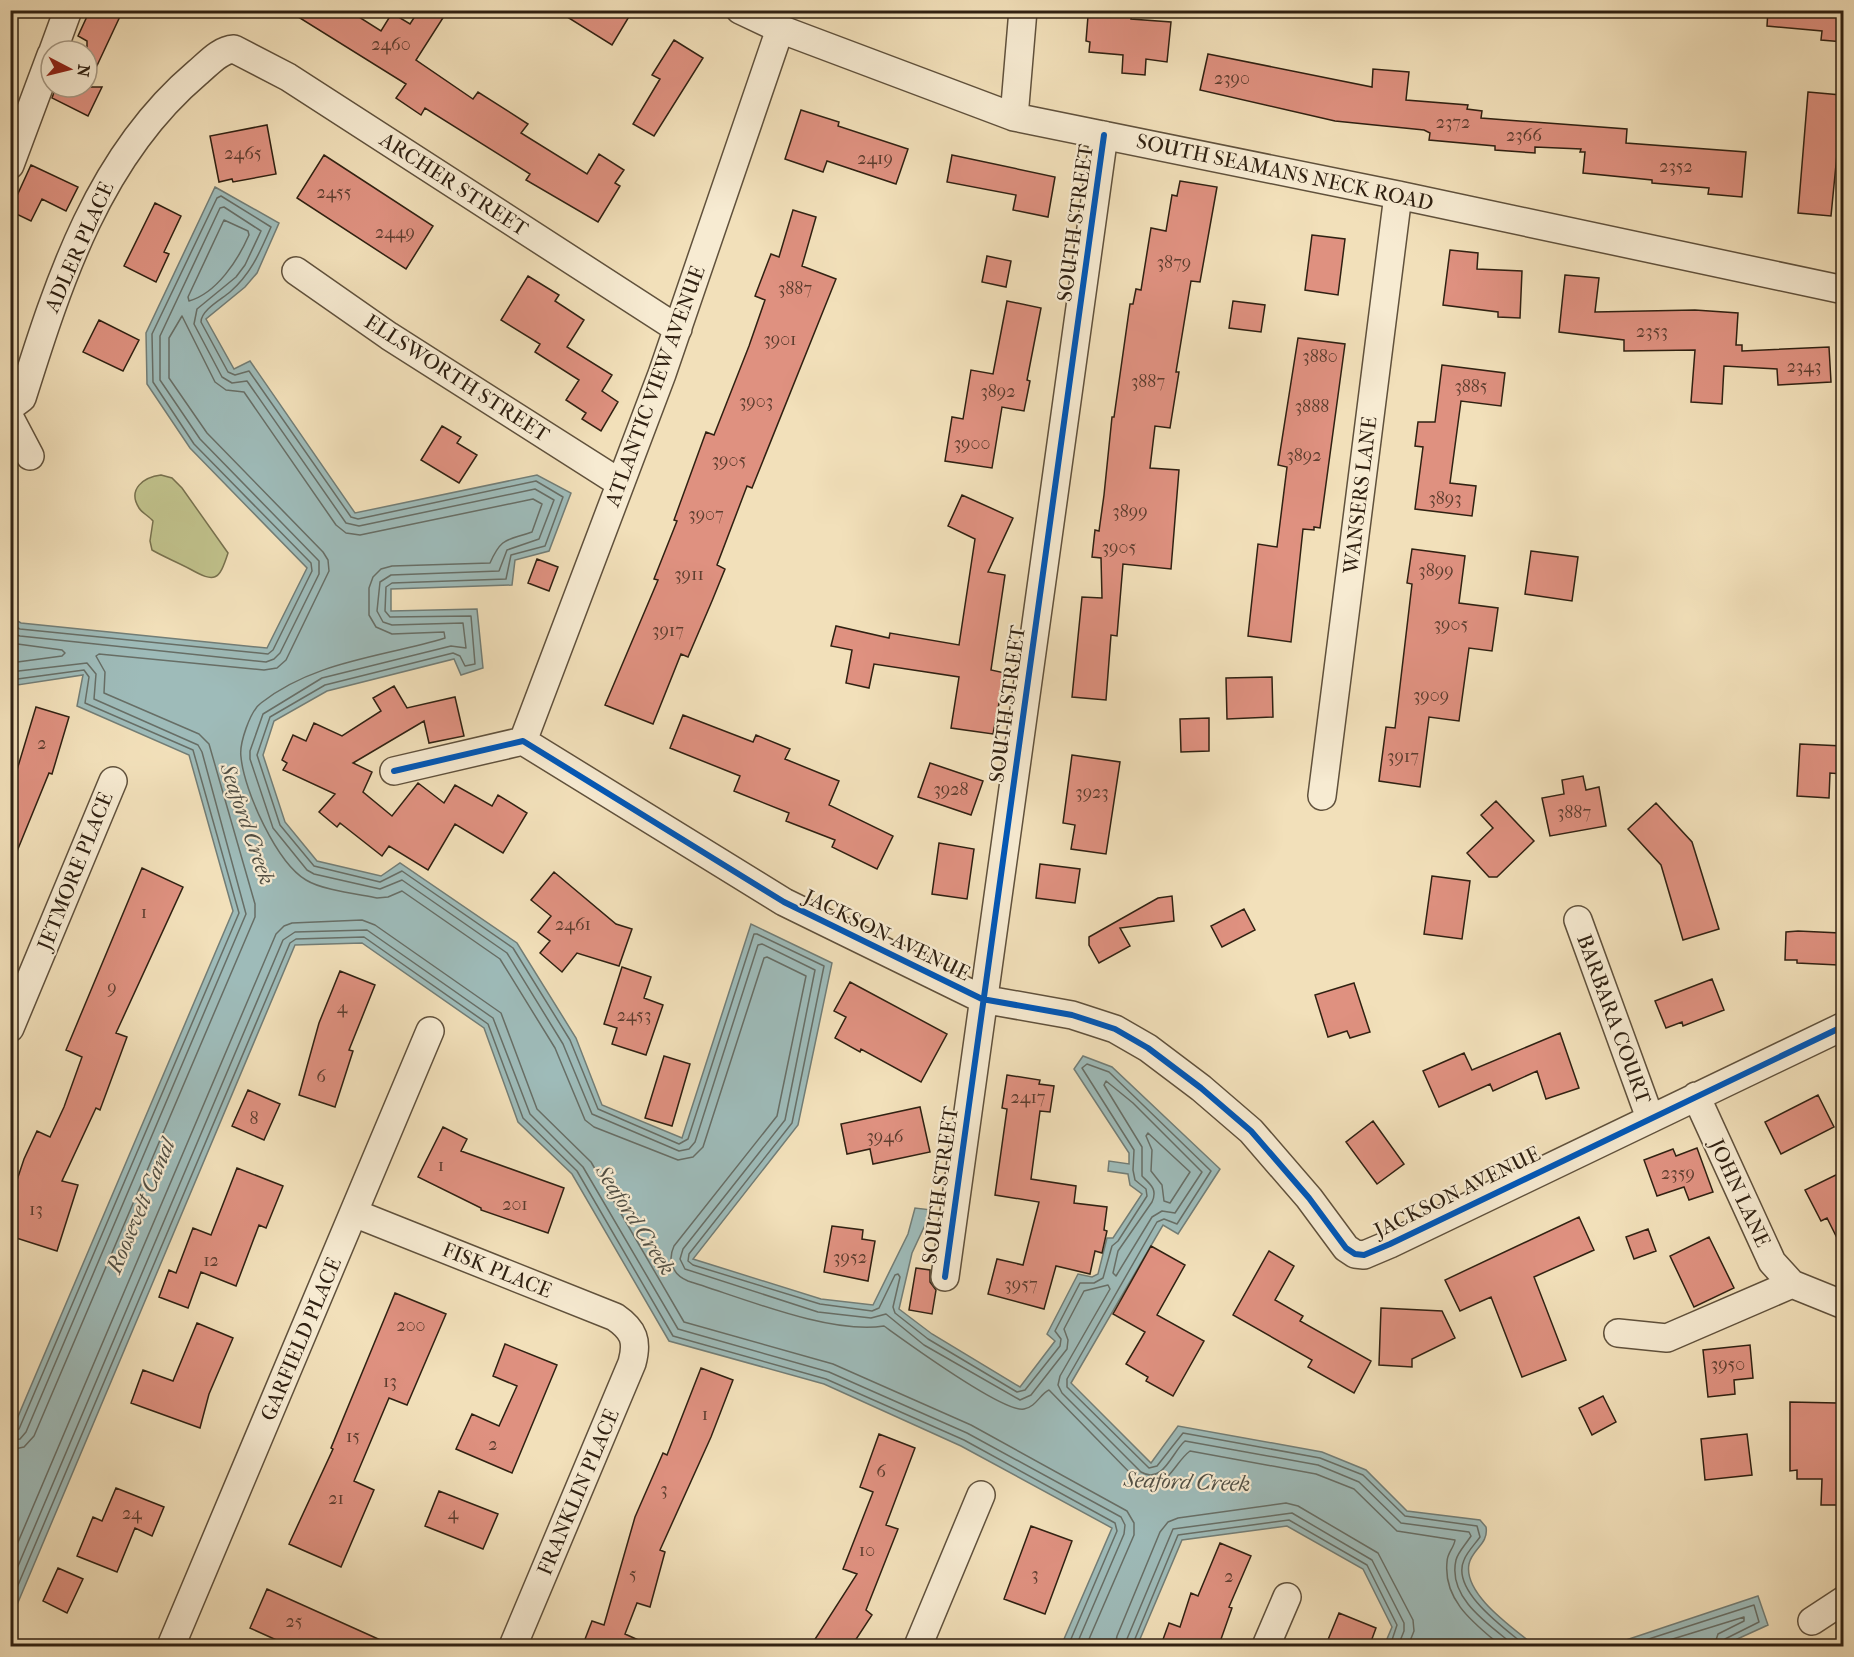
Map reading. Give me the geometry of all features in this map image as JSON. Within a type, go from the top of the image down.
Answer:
[{"type":"street","points":[[57,39],[68,10]]},
{"type":"street","name":"SOUTH SEAMANS NECK ROAD","points":[[740,10],[780,30],[1014,117],[1398,195],[1844,290]]},
{"type":"street","points":[[1014,117],[1023,10]]},
{"type":"street","name":"ATLANTIC VIEW AVENUE","points":[[523,741],[678,329],[780,30]]},
{"type":"street","name":"ARCHER STREET","points":[[225,49],[234,49],[288,77],[678,329]]},
{"type":"street","name":"ADLER PLACE","points":[[10,407],[22,398],[56,290],[88,216],[111,175],[152,120],[185,83],[225,49]]},
{"type":"street","points":[[10,165],[39,88]]},
{"type":"street","name":"SOUTH STREET","points":[[945,1277],[1104,135]]},
{"type":"street","name":"WANSERS LANE","points":[[1322,796],[1398,195]]},
{"type":"street","name":"ELLSWORTH STREET","points":[[296,271],[389,336],[620,483]]},
{"type":"street","points":[[10,418],[30,456]]},
{"type":"street","points":[[394,771],[523,741]]},
{"type":"street","name":"JACKSON AVENUE","points":[[523,741],[784,902],[982,999],[1072,1016],[1115,1029],[1148,1048],[1201,1088],[1251,1131],[1310,1198],[1346,1248],[1355,1254],[1364,1255],[1390,1244],[1844,1026]]},
{"type":"street","name":"JETMORE PLACE","points":[[10,1028],[112,781]]},
{"type":"street","name":"BARBARA COURT","points":[[1578,920],[1650,1118]]},
{"type":"street","name":"GARFIELD PLACE","points":[[171,1647],[430,1031]]},
{"type":"street","name":"JOHN LANE","points":[[1696,1096],[1772,1262],[1792,1284],[1844,1305]]},
{"type":"street","name":"FISK PLACE","points":[[354,1213],[615,1317],[635,1335]]},
{"type":"street","points":[[1618,1333],[1667,1338],[1792,1284]]},
{"type":"street","name":"FRANKLIN PLACE","points":[[513,1647],[632,1363],[636,1349],[635,1335]]},
{"type":"street","points":[[918,1647],[981,1495]]},
{"type":"street","points":[[1266,1647],[1287,1597]]},
{"type":"street","points":[[1812,1621],[1844,1600]]},
{"type":"green space","points":[[161,475],[172,478],[182,488],[228,553],[222,569],[215,577],[198,573],[152,550],[150,541],[153,521],[139,508],[135,495],[143,481]]},
{"type":"water","points":[[215,187],[279,223],[257,273],[245,287],[206,319],[234,369],[250,361],[355,513],[537,475],[571,493],[549,551],[515,560],[512,585],[391,589],[391,611],[477,609],[483,668],[461,675],[454,659],[327,691],[274,721],[263,755],[285,822],[317,861],[381,876],[400,863],[517,943],[576,1038],[602,1105],[682,1138],[751,924],[832,963],[798,1125],[693,1259],[821,1299],[873,1305],[908,1234],[915,1208],[932,1210],[912,1253],[899,1309],[932,1334],[1020,1387],[1055,1341],[1047,1334],[1078,1274],[1092,1277],[1098,1274],[1107,1238],[1113,1238],[1142,1194],[1130,1185],[1128,1174],[1108,1171],[1109,1161],[1129,1164],[1129,1153],[1074,1069],[1083,1056],[1112,1067],[1220,1169],[1178,1234],[1163,1225],[1071,1383],[1151,1463],[1178,1426],[1322,1452],[1366,1470],[1407,1511],[1480,1520],[1486,1527],[1486,1533],[1469,1564],[1469,1576],[1474,1588],[1492,1610],[1535,1646],[1384,1646],[1392,1627],[1363,1569],[1287,1526],[1182,1540],[1137,1646],[1061,1646],[1112,1528],[961,1446],[824,1384],[669,1341],[572,1174],[518,1122],[484,1028],[362,943],[295,945],[11,1619],[11,1433],[233,911],[189,755],[77,706],[83,675],[11,686],[11,617],[21,623],[267,648],[307,568],[190,448],[147,384],[146,333]]},
{"type":"water","points":[[1758,1596],[1768,1625],[1722,1646],[1608,1646]]},
{"type":"building","points":[[90,10],[123,10],[99,61],[99,39],[83,39],[78,36]]},
{"type":"building","points":[[287,10],[348,10],[381,31],[392,13],[410,24],[419,10],[448,10],[416,60],[473,99],[478,92],[528,124],[521,133],[587,174],[599,154],[624,170],[615,183],[620,186],[598,222],[526,180],[530,174],[425,108],[421,115],[396,98],[406,84]]},
{"type":"building","points":[[556,10],[633,10],[612,45]]},
{"type":"building","points":[[1093,10],[1132,10],[1131,19],[1171,22],[1167,62],[1146,59],[1145,75],[1122,73],[1123,55],[1089,52],[1090,42],[1086,41],[1088,16],[1092,16]]},
{"type":"building","points":[[1768,10],[1844,10],[1844,42],[1821,40],[1822,31],[1767,26]]},
{"type":"building","points":[[674,40],[703,58],[654,136],[633,124],[660,79],[652,75]]},
{"type":"building","points":[[1208,54],[1372,87],[1373,69],[1409,72],[1406,100],[1468,105],[1467,109],[1482,111],[1481,118],[1627,129],[1626,143],[1746,152],[1742,197],[1708,194],[1709,188],[1583,173],[1585,152],[1580,152],[1581,149],[1535,147],[1535,153],[1495,150],[1495,146],[1429,140],[1430,133],[1424,130],[1335,121],[1200,90]]},
{"type":"building","points":[[1808,92],[1841,95],[1839,119],[1844,119],[1844,144],[1838,144],[1831,216],[1798,213]]},
{"type":"building","points":[[54,99],[96,99],[88,116]]},
{"type":"building","points":[[801,110],[839,122],[838,126],[908,149],[896,184],[827,161],[823,172],[785,159]]},
{"type":"building","points":[[267,125],[276,174],[233,182],[232,179],[219,182],[210,136]]},
{"type":"building","points":[[324,155],[433,226],[406,269],[297,198]]},
{"type":"building","points":[[952,155],[1055,177],[1048,217],[1013,210],[1016,195],[947,182]]},
{"type":"building","points":[[31,165],[78,187],[66,211],[42,199],[31,221],[10,211]]},
{"type":"building","points":[[1180,181],[1217,187],[1200,282],[1191,281],[1176,372],[1179,372],[1170,428],[1155,426],[1150,468],[1179,470],[1171,569],[1123,564],[1117,636],[1111,635],[1106,700],[1072,697],[1082,597],[1102,598],[1101,558],[1092,557],[1095,530],[1099,531],[1112,417],[1114,417],[1130,304],[1133,304],[1136,289],[1141,290],[1151,228],[1166,231],[1172,195],[1177,196]]},
{"type":"building","points":[[155,203],[181,216],[164,252],[169,254],[156,282],[124,266]]},
{"type":"building","points":[[793,210],[816,217],[802,266],[836,279],[752,488],[747,486],[717,565],[725,569],[712,601],[688,657],[681,654],[653,724],[605,705],[658,580],[654,579],[677,521],[674,520],[706,432],[714,435],[749,346],[765,300],[755,296],[771,254],[779,257]]},
{"type":"building","points":[[1312,235],[1345,239],[1338,295],[1305,290]]},
{"type":"building","points":[[1450,250],[1478,253],[1477,269],[1522,271],[1520,318],[1498,317],[1498,312],[1443,305]]},
{"type":"building","points":[[987,256],[1011,261],[1006,287],[982,282]]},
{"type":"building","points":[[1565,275],[1599,278],[1595,312],[1695,310],[1738,313],[1736,345],[1742,345],[1742,351],[1829,347],[1831,382],[1778,385],[1777,369],[1724,366],[1722,404],[1691,402],[1695,350],[1624,351],[1624,340],[1559,332]]},
{"type":"building","points":[[528,276],[559,295],[555,301],[584,320],[567,347],[612,375],[602,391],[618,402],[601,431],[582,419],[586,413],[566,400],[579,380],[535,352],[540,344],[501,320]]},
{"type":"building","points":[[1007,301],[1041,308],[1027,380],[1030,381],[1024,411],[1002,407],[992,468],[945,461],[952,417],[963,419],[971,370],[993,374]]},
{"type":"building","points":[[1233,301],[1265,305],[1261,332],[1229,328]]},
{"type":"building","points":[[99,320],[139,340],[123,371],[83,352]]},
{"type":"building","points":[[1298,338],[1345,344],[1320,528],[1303,529],[1291,642],[1248,636],[1258,544],[1277,547],[1287,467],[1278,465]]},
{"type":"building","points":[[1442,365],[1505,373],[1501,406],[1461,401],[1450,483],[1476,486],[1472,516],[1415,509],[1423,447],[1415,446],[1418,422],[1435,422]]},
{"type":"building","points":[[442,426],[461,437],[457,443],[477,455],[459,483],[421,460]]},
{"type":"building","points":[[962,495],[1013,518],[988,572],[1005,575],[991,670],[1005,673],[993,734],[951,728],[959,677],[874,664],[869,688],[846,683],[852,650],[831,646],[836,626],[889,638],[890,633],[959,645],[975,539],[948,526]]},
{"type":"building","points":[[1412,549],[1465,556],[1459,603],[1498,608],[1492,651],[1469,648],[1459,721],[1429,717],[1420,787],[1379,781],[1386,727],[1395,728],[1412,584],[1407,583]]},
{"type":"building","points":[[1531,551],[1578,557],[1572,601],[1525,594]]},
{"type":"building","points":[[537,559],[558,567],[549,591],[528,583]]},
{"type":"building","points":[[1272,677],[1273,717],[1227,719],[1226,678]]},
{"type":"building","points":[[394,686],[407,708],[455,697],[464,736],[429,743],[424,721],[353,763],[372,772],[363,792],[392,816],[418,783],[444,803],[455,785],[492,806],[498,795],[527,813],[503,853],[455,824],[428,870],[389,846],[382,856],[340,823],[337,827],[319,812],[335,794],[283,770],[287,763],[282,760],[293,735],[306,741],[314,723],[342,736],[381,711],[373,698]]},
{"type":"building","points":[[36,707],[69,717],[52,774],[49,773],[11,866],[10,793]]},
{"type":"building","points":[[683,715],[753,742],[756,735],[790,749],[785,759],[839,781],[829,805],[893,836],[877,869],[832,847],[835,840],[786,821],[789,813],[734,791],[740,776],[670,748]]},
{"type":"building","points":[[1209,718],[1209,751],[1181,752],[1180,719]]},
{"type":"building","points":[[1800,744],[1843,746],[1842,774],[1830,773],[1829,798],[1797,796]]},
{"type":"building","points":[[1072,755],[1120,762],[1106,854],[1071,849],[1075,825],[1063,823]]},
{"type":"building","points":[[930,763],[983,781],[971,815],[918,797]]},
{"type":"building","points":[[1583,776],[1586,790],[1599,787],[1606,826],[1550,836],[1542,798],[1564,794],[1562,780]]},
{"type":"building","points":[[1496,801],[1534,841],[1497,877],[1489,877],[1467,853],[1493,828],[1481,815]]},
{"type":"building","points":[[1656,803],[1692,842],[1719,929],[1683,940],[1661,865],[1628,829]]},
{"type":"building","points":[[939,843],[974,849],[967,899],[932,894]]},
{"type":"building","points":[[1040,864],[1080,869],[1075,903],[1036,898]]},
{"type":"building","points":[[142,868],[183,887],[116,1033],[127,1037],[100,1110],[96,1108],[62,1181],[78,1185],[57,1251],[10,1236],[10,1201],[24,1159],[37,1131],[50,1137],[64,1107],[82,1057],[66,1050]]},
{"type":"building","points":[[554,872],[616,924],[632,929],[619,966],[577,953],[562,972],[540,953],[550,941],[538,932],[551,916],[531,900]]},
{"type":"building","points":[[1432,876],[1470,881],[1462,939],[1424,934]]},
{"type":"building","points":[[1172,896],[1174,921],[1120,928],[1130,946],[1099,963],[1089,945],[1089,937],[1158,898]]},
{"type":"building","points":[[1244,909],[1255,930],[1222,947],[1211,926]]},
{"type":"building","points":[[1786,932],[1840,933],[1838,965],[1797,963],[1797,960],[1785,960]]},
{"type":"building","points":[[622,967],[651,977],[644,998],[663,1005],[646,1055],[612,1044],[617,1028],[604,1024]]},
{"type":"building","points":[[340,971],[375,985],[349,1050],[353,1051],[335,1107],[299,1095],[319,1023]]},
{"type":"building","points":[[1712,979],[1724,1010],[1683,1026],[1682,1022],[1666,1028],[1655,1001]]},
{"type":"building","points":[[850,982],[947,1034],[921,1082],[861,1049],[860,1052],[835,1038],[846,1017],[834,1011]]},
{"type":"building","points":[[1354,983],[1370,1032],[1350,1038],[1347,1031],[1328,1037],[1315,995]]},
{"type":"building","points":[[1560,1033],[1579,1088],[1546,1099],[1537,1071],[1493,1091],[1490,1084],[1439,1107],[1423,1071],[1464,1053],[1472,1070]]},
{"type":"building","points":[[664,1056],[690,1064],[672,1126],[645,1118]]},
{"type":"building","points":[[1007,1075],[1040,1080],[1039,1084],[1054,1086],[1050,1112],[1040,1111],[1031,1179],[1076,1186],[1074,1203],[1107,1207],[1104,1230],[1107,1231],[1102,1253],[1095,1251],[1090,1274],[1056,1266],[1044,1309],[988,1294],[997,1259],[1023,1265],[1039,1202],[995,1195],[1007,1109],[1002,1108]]},
{"type":"building","points":[[248,1090],[280,1104],[264,1140],[232,1126]]},
{"type":"building","points":[[1818,1095],[1834,1127],[1781,1154],[1765,1122]]},
{"type":"building","points":[[920,1107],[930,1152],[873,1164],[870,1149],[847,1154],[841,1124]]},
{"type":"building","points":[[1373,1121],[1404,1164],[1377,1184],[1346,1142]]},
{"type":"building","points":[[443,1127],[467,1139],[461,1151],[564,1188],[548,1233],[481,1210],[418,1177]]},
{"type":"building","points":[[1697,1148],[1713,1192],[1689,1200],[1684,1187],[1657,1196],[1644,1160],[1673,1149],[1676,1156]]},
{"type":"building","points":[[237,1168],[283,1186],[266,1228],[259,1225],[236,1286],[201,1272],[188,1308],[159,1297],[169,1270],[176,1273],[193,1228],[211,1235]]},
{"type":"building","points":[[1844,1171],[1844,1252],[1827,1218],[1821,1221],[1805,1190]]},
{"type":"building","points":[[1579,1217],[1594,1250],[1534,1277],[1566,1360],[1522,1377],[1491,1297],[1460,1311],[1445,1280]]},
{"type":"building","points":[[832,1226],[863,1230],[862,1239],[875,1241],[868,1281],[824,1272]]},
{"type":"building","points":[[1648,1229],[1656,1251],[1634,1259],[1626,1237]]},
{"type":"building","points":[[1709,1237],[1734,1288],[1694,1307],[1670,1256]]},
{"type":"building","points":[[1151,1246],[1185,1265],[1157,1315],[1204,1341],[1173,1396],[1146,1381],[1148,1377],[1126,1364],[1145,1332],[1113,1314]]},
{"type":"building","points":[[1269,1251],[1294,1266],[1275,1300],[1303,1316],[1300,1321],[1371,1361],[1354,1393],[1308,1367],[1312,1360],[1233,1315]]},
{"type":"building","points":[[916,1268],[930,1270],[930,1282],[936,1290],[932,1314],[909,1310]]},
{"type":"building","points":[[395,1293],[446,1314],[407,1405],[389,1398],[354,1481],[374,1490],[341,1567],[289,1544],[333,1449],[331,1448]]},
{"type":"building","points":[[1381,1308],[1442,1311],[1455,1338],[1412,1359],[1412,1367],[1379,1365]]},
{"type":"building","points":[[197,1323],[233,1338],[209,1394],[200,1428],[131,1403],[143,1370],[173,1381]]},
{"type":"building","points":[[505,1344],[557,1365],[512,1473],[456,1449],[472,1414],[499,1426],[517,1386],[493,1376]]},
{"type":"building","points":[[1750,1345],[1753,1378],[1734,1380],[1735,1394],[1708,1397],[1703,1350]]},
{"type":"building","points":[[701,1368],[733,1380],[711,1437],[660,1550],[665,1552],[650,1607],[637,1603],[625,1634],[654,1647],[582,1647],[592,1621],[604,1625],[635,1517],[663,1453],[667,1455]]},
{"type":"building","points":[[1603,1396],[1616,1422],[1592,1435],[1579,1408]]},
{"type":"building","points":[[1790,1402],[1837,1403],[1837,1448],[1844,1448],[1844,1505],[1821,1505],[1822,1479],[1797,1479],[1797,1470],[1790,1471]]},
{"type":"building","points":[[879,1434],[915,1448],[886,1525],[898,1529],[866,1610],[872,1615],[851,1647],[810,1647],[857,1574],[843,1569],[873,1492],[860,1487]]},
{"type":"building","points":[[1747,1434],[1752,1475],[1705,1480],[1701,1439]]},
{"type":"building","points":[[116,1488],[164,1507],[152,1536],[135,1528],[117,1572],[77,1556],[93,1517],[102,1521]]},
{"type":"building","points":[[439,1491],[498,1514],[483,1549],[425,1526]]},
{"type":"building","points":[[1031,1526],[1072,1541],[1045,1614],[1004,1599]]},
{"type":"building","points":[[1220,1543],[1251,1556],[1229,1607],[1232,1608],[1220,1642],[1225,1644],[1225,1647],[1173,1647],[1162,1642],[1169,1623],[1180,1627],[1191,1593],[1198,1596]]},
{"type":"building","points":[[58,1568],[83,1579],[67,1613],[43,1601]]},
{"type":"building","points":[[267,1589],[396,1647],[292,1647],[250,1628]]},
{"type":"building","points":[[1339,1613],[1376,1628],[1369,1647],[1325,1647]]},
{"type":"cycle path","points":[[945,1277],[1104,135]]},
{"type":"cycle path","points":[[394,771],[523,741],[784,902],[982,999],[1072,1015],[1115,1029],[1148,1048],[1201,1088],[1251,1131],[1309,1198],[1346,1248],[1355,1254],[1364,1255],[1390,1244],[1844,1026]]},
{"type":"water label","name":"Seaford Creek","points":[[247,824]]},
{"type":"water label","name":"Roosevelt Canal","points":[[141,1206]]},
{"type":"water label","name":"Seaford Creek","points":[[635,1220]]},
{"type":"water label","name":"Seaford Creek","points":[[1187,1482]]}]
